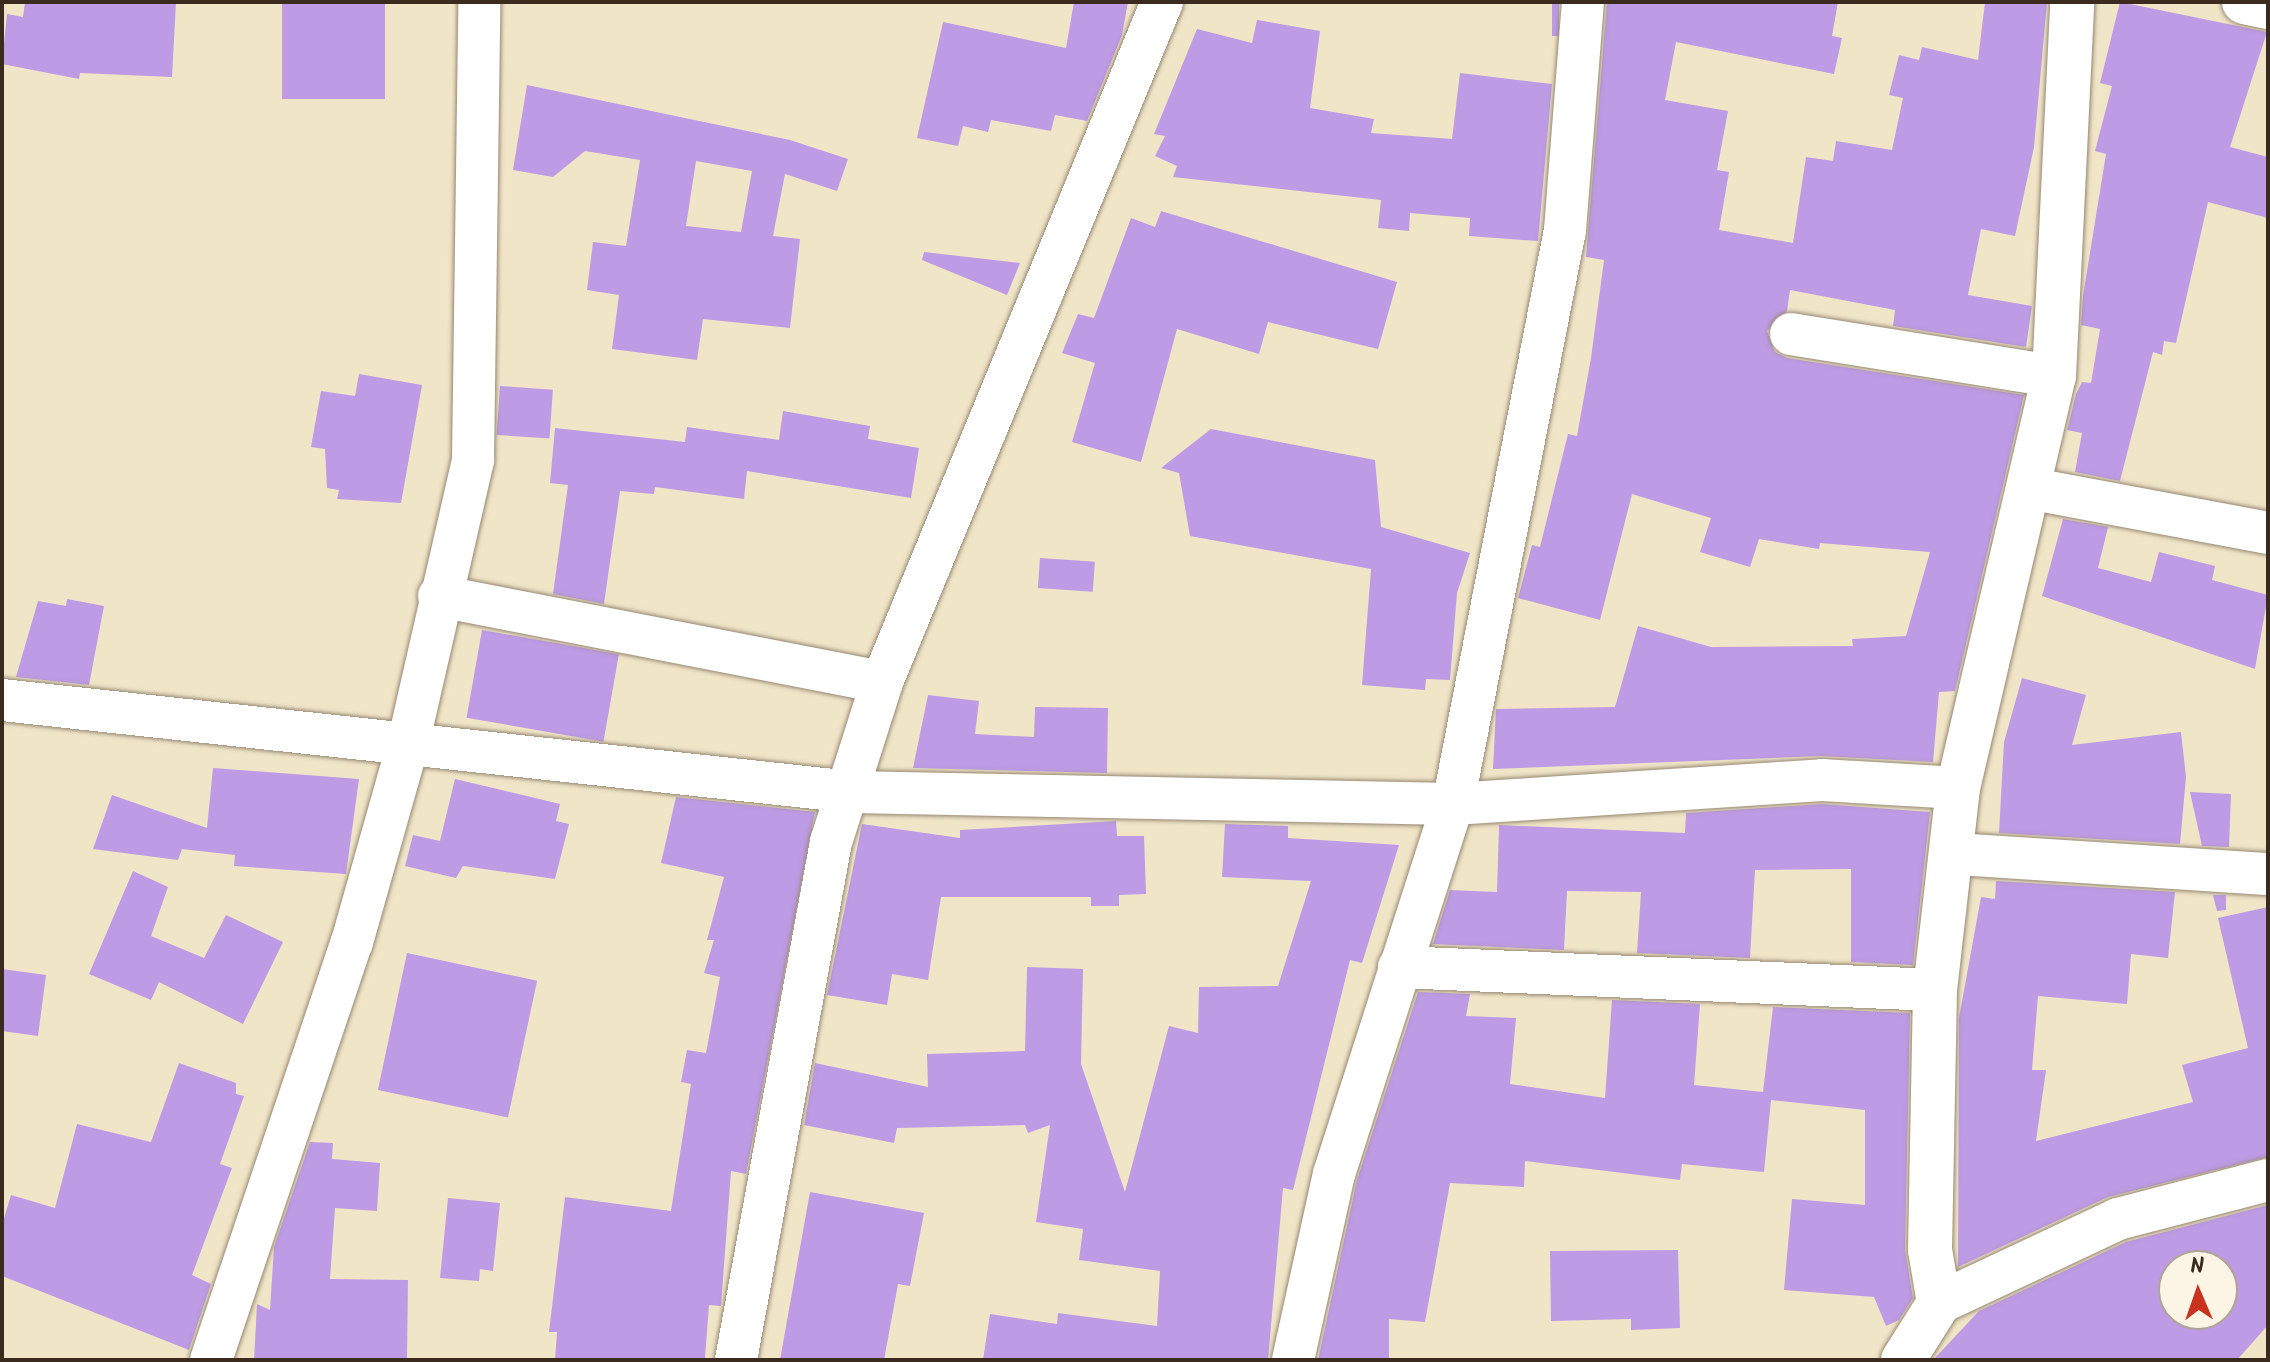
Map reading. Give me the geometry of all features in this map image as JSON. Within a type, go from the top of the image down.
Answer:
[{"type":"street","points":[[211,1360],[352,942],[408,744],[439,596],[473,460],[479,2]]},
{"type":"street","points":[[736,1360],[831,842],[851,792],[882,682],[1162,2]]},
{"type":"street","points":[[1293,1360],[1334,1174],[1453,804],[1565,230],[1583,2]]},
{"type":"street","points":[[1939,1303],[1930,1250],[1935,990],[1956,854],[1958,788],[2033,489],[2054,376],[2072,2]]},
{"type":"street","points":[[2244,2],[2268,7]]},
{"type":"street","points":[[1791,334],[2054,376]]},
{"type":"street","points":[[2033,489],[2268,533]]},
{"type":"street","points":[[439,596],[882,682]]},
{"type":"street","points":[[2,700],[851,792],[1453,804],[1822,780],[1958,788]]},
{"type":"street","points":[[1956,854],[2268,874]]},
{"type":"street","points":[[1399,967],[1935,990]]},
{"type":"street","points":[[1903,1360],[1939,1303],[2118,1219],[2268,1180]]},
{"type":"building","points":[[25,2],[176,2],[172,77],[80,73],[79,79],[2,64],[7,14],[23,17]]},
{"type":"building","points":[[282,2],[385,2],[385,99],[282,99]]},
{"type":"building","points":[[1074,2],[1128,2],[1122,35],[1087,121],[1055,115],[1051,131],[991,120],[988,132],[963,126],[958,146],[917,138],[943,22],[1066,48]]},
{"type":"building","points":[[1552,2],[1559,2],[1559,36],[1552,36]]},
{"type":"building","points":[[1607,2],[1838,2],[1832,36],[1842,38],[1834,74],[1676,42],[1665,100],[1728,111],[1717,170],[1729,172],[1719,230],[1793,243],[1806,157],[1833,161],[1836,141],[1892,150],[1903,98],[1889,95],[1899,55],[1919,60],[1922,47],[1978,60],[1985,2],[2047,2],[2034,147],[2015,236],[1981,229],[1968,295],[2032,306],[2026,347],[1893,326],[1895,310],[1790,290],[1787,311],[1767,331],[1775,352],[1787,358],[2024,395],[1955,691],[1939,692],[1933,762],[1821,756],[1493,769],[1496,709],[1615,707],[1638,626],[1711,647],[1853,646],[1852,639],[1906,636],[1930,552],[1820,543],[1819,549],[1759,539],[1750,567],[1700,552],[1711,518],[1632,494],[1600,620],[1518,598],[1532,545],[1540,547],[1568,434],[1577,436],[1591,358],[1604,260],[1586,257]]},
{"type":"building","points":[[2120,2],[2267,32],[2230,147],[2268,157],[2268,218],[2208,202],[2176,343],[2164,341],[2162,355],[2153,352],[2120,481],[2075,472],[2082,433],[2067,430],[2082,382],[2091,383],[2100,329],[2081,325],[2106,154],[2095,151],[2112,86],[2100,83]]},
{"type":"building","points":[[1257,20],[1320,31],[1310,108],[1374,119],[1371,133],[1452,139],[1460,73],[1552,84],[1538,241],[1469,236],[1470,218],[1410,213],[1409,231],[1378,228],[1381,200],[1173,177],[1177,166],[1155,156],[1165,136],[1154,134],[1197,29],[1252,43]]},
{"type":"building","points":[[527,85],[790,140],[848,159],[837,191],[785,174],[773,236],[800,239],[790,328],[703,319],[697,360],[612,349],[619,295],[587,290],[593,242],[626,246],[640,160],[585,151],[553,177],[513,170]],"holes":[[[696,161],[752,171],[741,232],[686,226]]]},
{"type":"building","points":[[1161,211],[1397,282],[1378,349],[1268,322],[1259,354],[1177,329],[1141,462],[1072,442],[1095,363],[1062,353],[1078,314],[1094,318],[1131,218],[1155,227]]},
{"type":"building","points":[[924,252],[1020,263],[1007,295],[922,260]]},
{"type":"building","points":[[359,374],[422,385],[401,503],[337,499],[339,490],[327,488],[325,449],[311,447],[321,391],[355,396]]},
{"type":"building","points":[[500,386],[553,390],[549,439],[497,435]]},
{"type":"building","points":[[783,411],[870,426],[868,439],[919,448],[911,498],[747,471],[744,499],[655,487],[654,494],[620,491],[604,604],[553,594],[568,485],[550,483],[555,428],[685,442],[687,427],[779,440]]},
{"type":"building","points":[[1211,429],[1375,460],[1381,527],[1470,553],[1457,593],[1450,680],[1426,679],[1425,690],[1362,685],[1371,569],[1190,536],[1179,473],[1161,468]]},
{"type":"building","points":[[2063,519],[2108,527],[2098,568],[2151,582],[2159,552],[2215,566],[2212,580],[2268,595],[2255,669],[2042,596]]},
{"type":"building","points":[[1040,558],[1095,562],[1093,592],[1038,588]]},
{"type":"building","points":[[67,599],[104,606],[89,685],[16,677],[38,601],[66,606]]},
{"type":"building","points":[[482,630],[619,654],[603,742],[467,718]]},
{"type":"building","points":[[2022,678],[2086,695],[2072,745],[2181,732],[2186,777],[2180,844],[1999,833],[2004,742]]},
{"type":"building","points":[[928,695],[979,701],[975,734],[1034,737],[1035,707],[1108,708],[1107,773],[913,768]]},
{"type":"building","points":[[213,768],[359,779],[346,874],[234,866],[235,855],[182,849],[178,860],[93,849],[112,795],[207,828]]},
{"type":"building","points":[[455,779],[560,804],[556,821],[569,824],[555,879],[463,866],[456,878],[405,866],[413,835],[440,841]]},
{"type":"building","points":[[2190,792],[2231,794],[2229,847],[2202,846]]},
{"type":"building","points":[[676,797],[815,812],[746,1174],[731,1171],[721,1306],[709,1305],[705,1358],[555,1360],[557,1332],[549,1332],[565,1197],[671,1211],[691,1084],[681,1082],[687,1050],[706,1053],[720,977],[704,973],[714,940],[707,940],[724,877],[661,863]]},
{"type":"building","points":[[1822,804],[1930,812],[1913,965],[1851,962],[1851,869],[1755,870],[1750,958],[1637,953],[1641,892],[1567,891],[1564,950],[1433,944],[1450,890],[1497,892],[1499,825],[1685,833],[1686,813]]},
{"type":"building","points":[[1116,821],[1117,836],[1144,836],[1146,894],[1119,895],[1119,906],[1091,906],[1091,897],[941,897],[928,980],[892,974],[887,1005],[827,995],[862,824],[960,838],[960,830]]},
{"type":"building","points":[[1225,824],[1288,826],[1288,838],[1399,845],[1362,963],[1350,960],[1293,1190],[1283,1188],[1268,1360],[983,1360],[990,1314],[1057,1324],[1058,1313],[1157,1326],[1160,1271],[1079,1260],[1083,1229],[1036,1222],[1050,1125],[1028,1133],[1025,1125],[897,1128],[894,1143],[804,1125],[815,1063],[928,1087],[927,1054],[1025,1051],[1027,967],[1083,969],[1081,1064],[1125,1192],[1169,1026],[1198,1033],[1199,987],[1278,986],[1311,881],[1222,877]]},
{"type":"building","points":[[133,871],[168,887],[151,936],[204,958],[226,915],[283,942],[243,1024],[159,982],[151,1000],[89,974]]},
{"type":"building","points":[[1996,881],[2175,892],[2168,958],[2131,954],[2127,1004],[2038,996],[2032,1070],[2046,1070],[2036,1141],[2193,1102],[2182,1065],[2248,1048],[2218,918],[2268,907],[2268,1157],[2108,1197],[1958,1267],[1959,1018],[1981,897],[1995,899]]},
{"type":"building","points":[[2213,895],[2226,895],[2226,910],[2217,911]]},
{"type":"building","points":[[407,953],[537,981],[508,1118],[378,1090]]},
{"type":"building","points":[[2,969],[46,975],[38,1036],[2,1031]]},
{"type":"building","points":[[1418,992],[1470,994],[1466,1016],[1516,1018],[1510,1084],[1605,1098],[1612,1000],[1700,1004],[1694,1085],[1763,1092],[1773,1007],[1910,1013],[1905,1250],[1913,1298],[1899,1320],[1886,1326],[1874,1297],[1784,1290],[1792,1199],[1865,1205],[1865,1110],[1771,1100],[1764,1172],[1682,1164],[1680,1180],[1525,1161],[1524,1187],[1450,1183],[1425,1322],[1389,1319],[1389,1360],[1318,1360],[1357,1180]]},
{"type":"building","points":[[179,1063],[236,1083],[236,1094],[244,1096],[220,1164],[232,1168],[192,1275],[211,1284],[189,1350],[2,1276],[2,1225],[11,1195],[55,1208],[77,1124],[151,1142]]},
{"type":"building","points":[[310,1142],[333,1143],[332,1159],[380,1163],[377,1211],[335,1208],[330,1279],[408,1280],[407,1360],[254,1360],[257,1304],[270,1310],[274,1247]]},
{"type":"building","points":[[810,1192],[924,1213],[910,1286],[898,1284],[884,1360],[780,1360]]},
{"type":"building","points":[[448,1198],[500,1203],[493,1271],[480,1269],[479,1281],[440,1278]]},
{"type":"building","points":[[2268,1205],[2268,1325],[2237,1360],[1933,1360],[1979,1311],[2126,1242]]},
{"type":"building","points":[[1678,1250],[1680,1328],[1631,1330],[1631,1319],[1551,1321],[1550,1251]]}]
